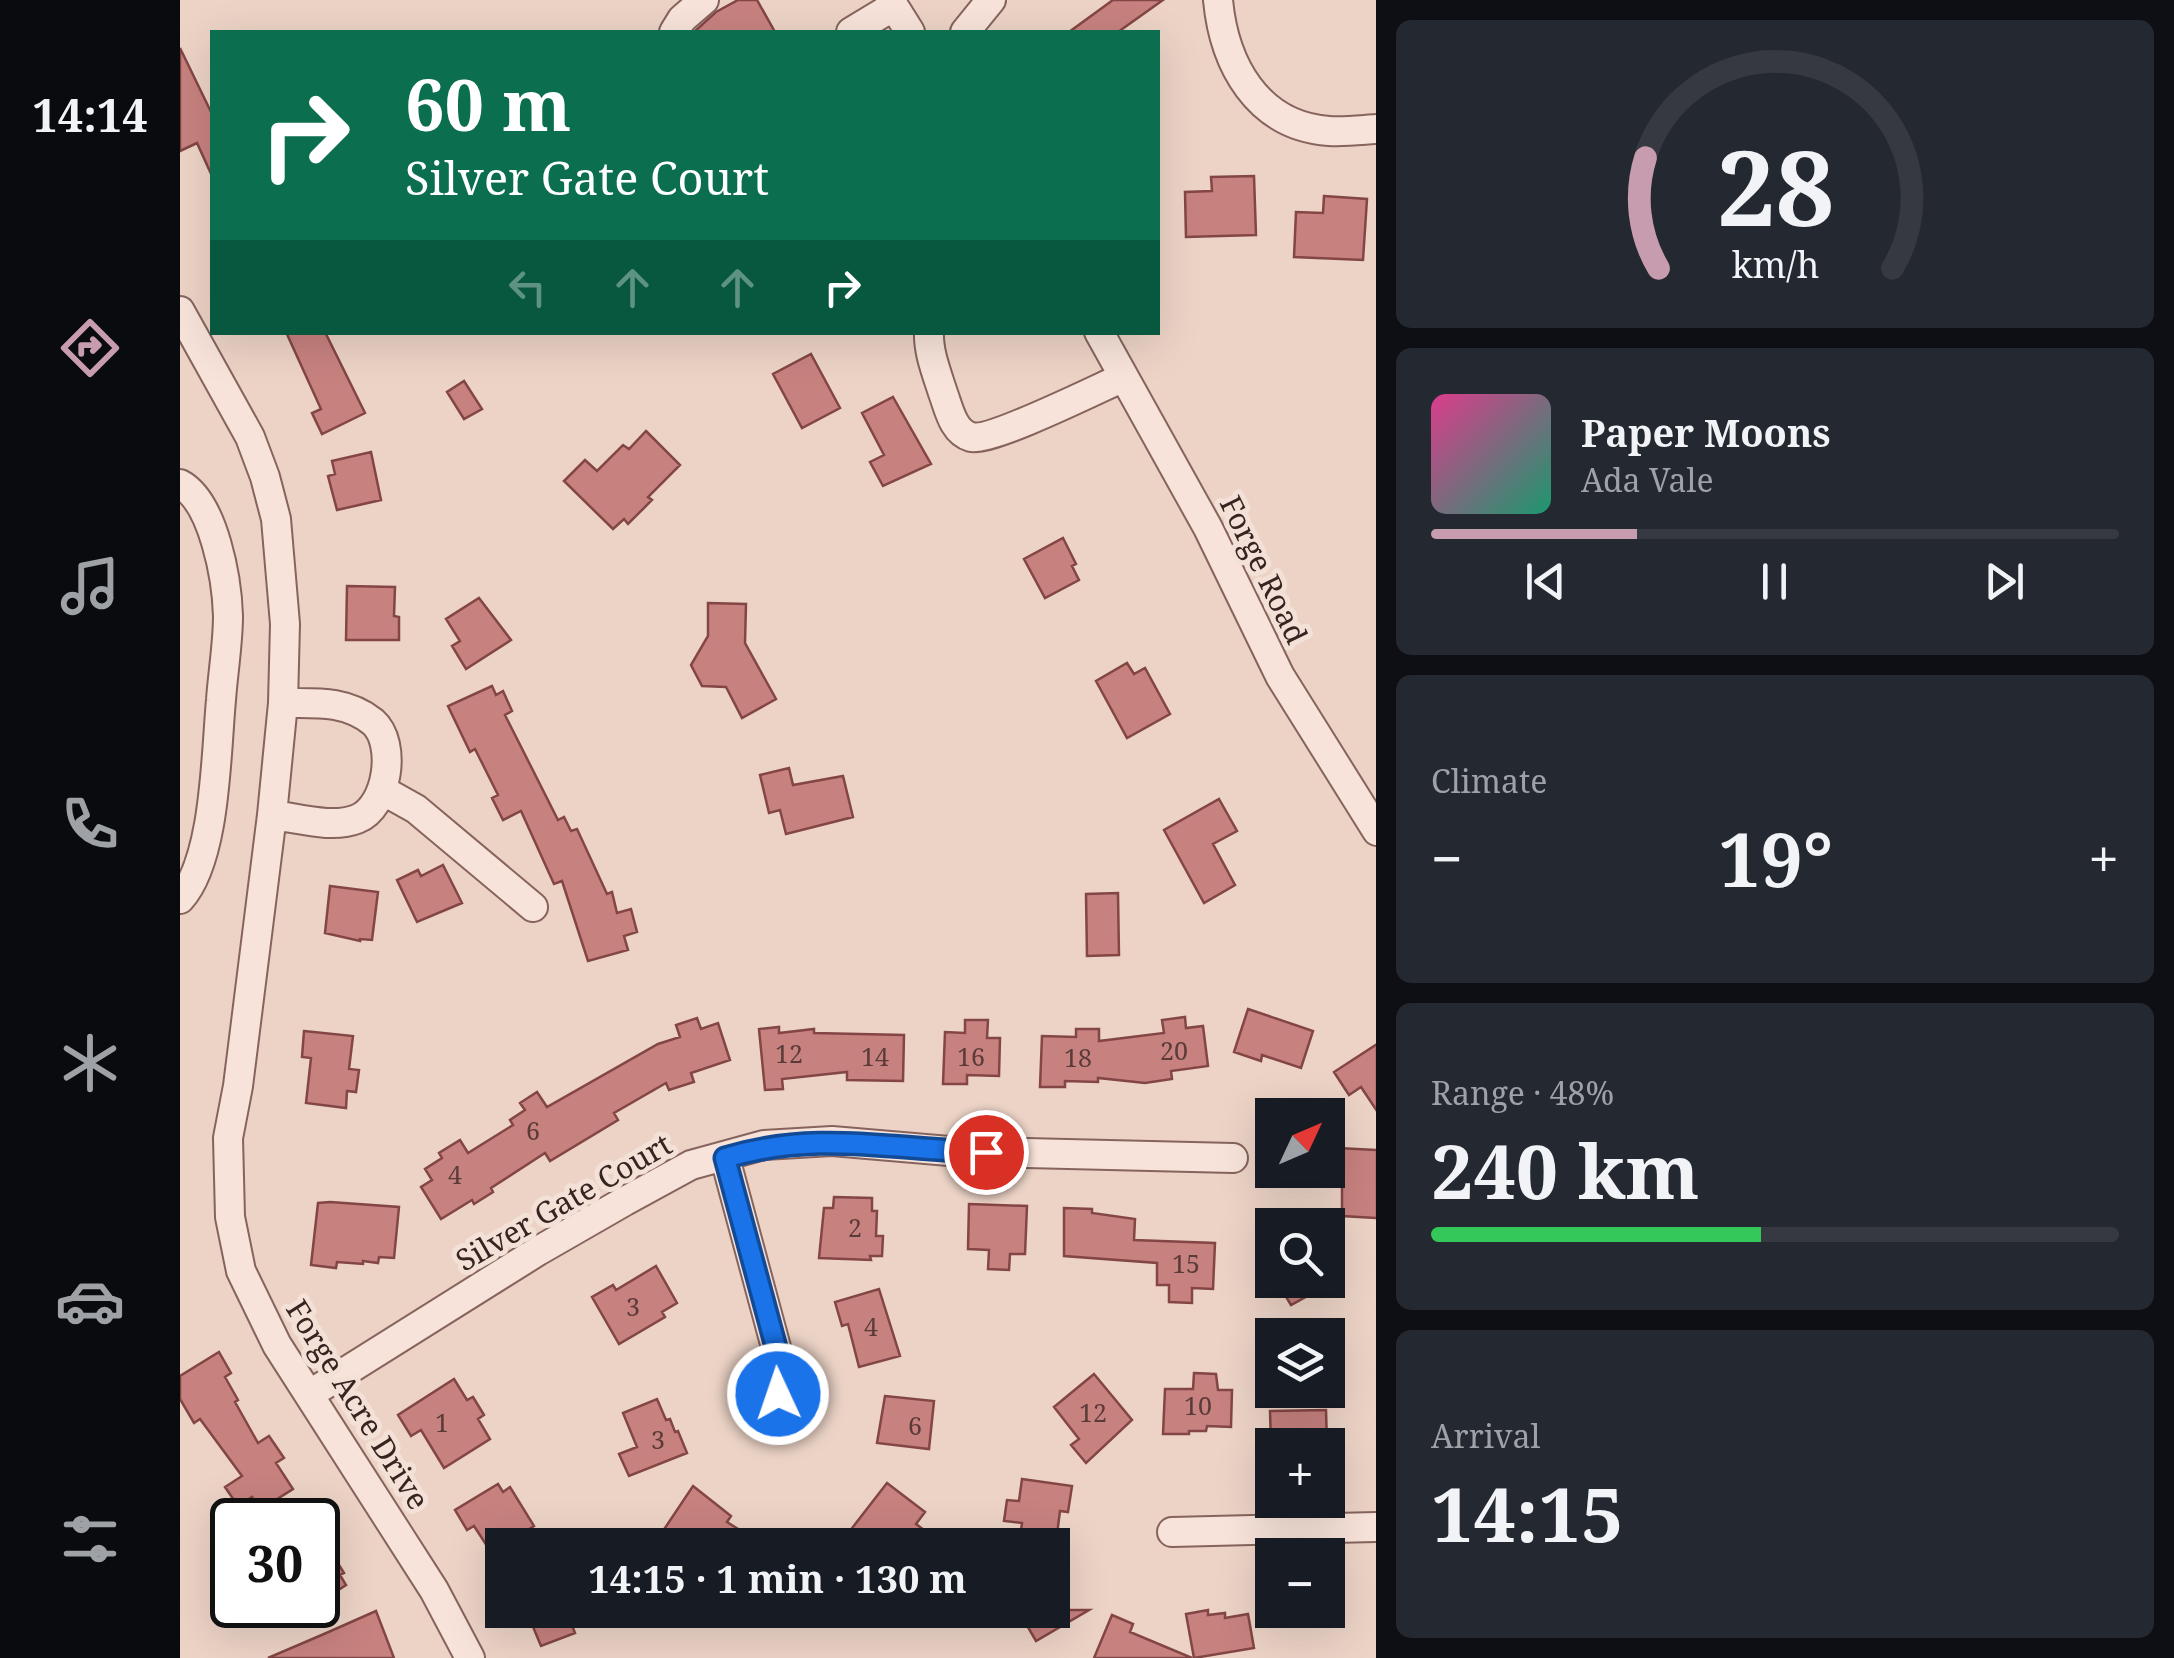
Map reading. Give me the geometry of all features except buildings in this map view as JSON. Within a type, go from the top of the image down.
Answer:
[{"type":"street","points":[[675,30],[704,0]]},
{"type":"street","points":[[967,30],[991,0]]},
{"type":"street","points":[[1218,0],[1222,36],[1235,72],[1275,112],[1328,131],[1376,129]]},
{"type":"street","points":[[854,30],[892,3],[909,30]]},
{"type":"street","name":"Forge Acre Drive","points":[[180,310],[188,345],[250,437],[276,518],[286,624],[272,814],[228,1138],[230,1216],[241,1271],[277,1345],[434,1590],[470,1658]]},
{"type":"street","points":[[930,335],[935,368],[951,416],[958,430],[969,436],[981,438],[1124,378]]},
{"type":"street","name":"Forge Road","points":[[1101,335],[1208,528],[1280,676],[1376,831]]},
{"type":"street","points":[[180,484],[190,489],[211,526],[222,568],[228,616],[210,826],[188,891],[180,899]]},
{"type":"street","points":[[272,814],[332,823],[356,820],[382,790],[385,752],[381,732],[372,722],[336,702],[283,703]]},
{"type":"street","points":[[382,790],[416,809],[533,906]]},
{"type":"street","name":"Silver Gate Court","points":[[310,1394],[625,1201],[691,1166],[764,1146],[832,1140],[949,1151],[1234,1158]]},
{"type":"street","points":[[725,1158],[777,1351],[778,1394],[769,1422]]},
{"type":"street","points":[[1172,1532],[1376,1527]]},
{"type":"route","points":[[778,1394],[777,1351],[725,1158],[764,1146],[832,1140],[986,1152]]}]
